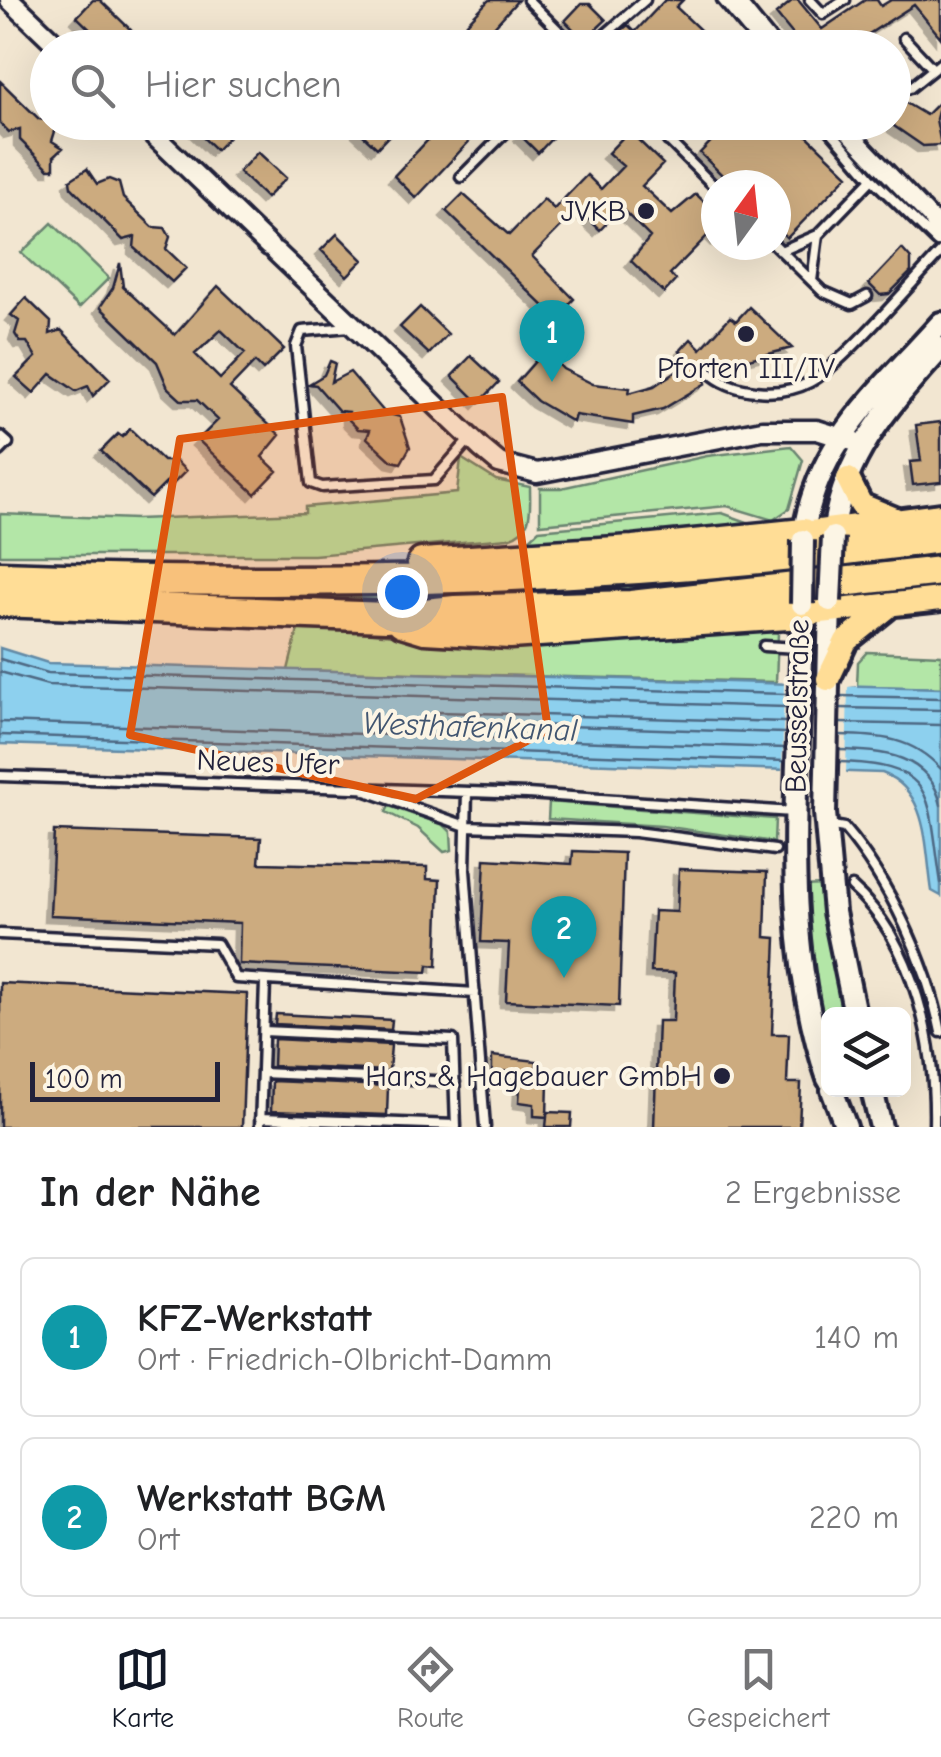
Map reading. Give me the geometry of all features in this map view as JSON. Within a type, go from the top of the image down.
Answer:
[{"type":"highway","points":[[277,582],[303,572],[804,537]]},
{"type":"highway","points":[[0,576],[411,582],[635,572],[941,538]]},
{"type":"highway","points":[[0,602],[386,617],[455,610],[631,605],[941,571]]},
{"type":"highway","points":[[386,617],[426,629],[510,634],[816,608]]},
{"type":"main road","points":[[816,608],[804,537],[822,468],[838,436],[941,323]]},
{"type":"main road","points":[[816,608],[848,479],[862,444],[881,414],[941,348]]},
{"type":"main road","points":[[848,479],[854,496],[866,510],[903,521]]},
{"type":"main road","points":[[804,537],[941,515]]},
{"type":"main road","points":[[816,608],[941,598]]},
{"type":"main road","points":[[828,679],[854,632],[883,610],[905,603]]},
{"type":"main road","name":"Beusselstraße","points":[[816,608],[802,648],[796,913],[800,967],[821,1051]]},
{"type":"main road","name":"Beusselstraße","points":[[816,608],[828,679],[825,819],[834,912],[854,1007]]},
{"type":"main road","name":"Beusselstraße","points":[[798,812],[825,819]]},
{"type":"main road","points":[[835,1097],[846,1127]]},
{"type":"main road","points":[[874,1097],[881,1127]]},
{"type":"street","points":[[10,0],[41,30]]},
{"type":"street","points":[[735,0],[754,30]]},
{"type":"street","points":[[159,140],[499,463],[537,473],[733,433],[804,429],[862,444]]},
{"type":"street","points":[[856,140],[932,220],[941,246]]},
{"type":"lane","points":[[528,0],[558,30]]},
{"type":"lane","points":[[611,30],[645,0]]},
{"type":"lane","points":[[722,0],[749,30]]},
{"type":"lane","points":[[810,0],[823,14],[845,0]]},
{"type":"lane","points":[[911,46],[932,70]]},
{"type":"lane","points":[[911,87],[941,63]]},
{"type":"lane","points":[[461,177],[498,140]]},
{"type":"lane","points":[[708,370],[730,386],[755,390],[808,383],[941,246],[872,179],[838,140]]},
{"type":"lane","points":[[668,141],[701,173]]},
{"type":"lane","points":[[791,243],[818,234],[872,179]]},
{"type":"lane","points":[[812,282],[818,234]]},
{"type":"lane","points":[[790,260],[812,282],[845,303],[867,296]]},
{"type":"lane","points":[[354,326],[309,330],[299,335],[296,346],[311,484],[322,488],[434,480],[471,438]]},
{"type":"lane","points":[[0,436],[8,443],[0,451]]},
{"type":"lane","points":[[764,646],[802,648]]},
{"type":"lane","name":"Neues Ufer","points":[[0,776],[534,794],[798,812]]},
{"type":"lane","points":[[357,788],[466,826],[635,832],[775,850]]},
{"type":"lane","points":[[467,792],[485,1127]]},
{"type":"lane","points":[[825,819],[844,828],[875,873],[913,948],[941,1032]]},
{"type":"lane","points":[[852,887],[884,928],[912,983],[930,1064],[934,1127]]},
{"type":"lane","points":[[0,934],[216,944],[236,978],[265,983],[475,992]]},
{"type":"lane","points":[[264,1031],[453,1040],[456,1126],[260,1123],[265,983]]},
{"type":"lane","points":[[262,1073],[454,1082]]},
{"type":"highlighted area","points":[[502,397],[548,730],[416,799],[130,735],[180,439]]},
{"type":"green space","points":[[52,223],[109,278],[79,308],[21,253]]},
{"type":"green space","points":[[791,446],[803,460],[789,509],[773,520],[727,506],[540,524],[540,488],[561,488],[707,456]]},
{"type":"green space","points":[[461,458],[496,480],[530,487],[529,518],[522,530],[508,538],[314,555],[0,555],[0,514],[136,519],[305,513],[305,507],[457,493]]},
{"type":"green space","points":[[722,513],[767,529],[527,548],[526,542],[539,530]]},
{"type":"green space","points":[[782,566],[781,583],[482,601],[307,598],[308,592]]},
{"type":"green space","points":[[299,626],[425,638],[765,630],[778,633],[776,682],[288,670]]},
{"type":"green space","points":[[867,652],[941,655],[941,688],[857,686],[858,662]]},
{"type":"green space","points":[[549,802],[775,819],[774,842],[662,826],[548,819]]},
{"type":"green space","points":[[389,806],[444,825],[451,832],[452,850],[444,852],[418,828],[386,812]]},
{"type":"green space","points":[[823,885],[847,1007],[821,1007],[821,1030],[812,996],[802,886]]},
{"type":"water","name":"Westhafenkanal","points":[[0,648],[48,663],[941,688],[941,896],[932,891],[917,806],[897,781],[882,773],[0,744]]},
{"type":"pier","points":[[776,679],[857,681],[857,686],[848,687],[849,777],[777,775],[782,772],[784,683]]},
{"type":"building","points":[[93,0],[100,0],[131,30],[90,30],[77,17]]},
{"type":"building","points":[[489,0],[518,0],[491,30],[460,30]]},
{"type":"building","points":[[665,0],[683,0],[676,7],[700,30],[637,30]]},
{"type":"building","points":[[798,0],[822,29],[865,0],[877,0],[881,6],[891,0],[941,0],[941,38],[914,5],[875,30],[789,30],[776,14]]},
{"type":"building","points":[[581,4],[590,4],[606,20],[595,30],[574,30],[565,21]]},
{"type":"building","points":[[0,81],[30,110],[30,140],[52,140],[63,148],[54,156],[54,169],[49,169],[20,140],[20,129],[9,132],[0,123]]},
{"type":"building","points":[[941,100],[936,119],[941,145],[923,146],[911,138],[911,106],[926,115]]},
{"type":"building","points":[[206,140],[226,140],[216,150]]},
{"type":"building","points":[[368,140],[385,140],[377,148]]},
{"type":"building","points":[[428,140],[470,140],[416,198],[394,176]]},
{"type":"building","points":[[525,140],[550,140],[538,153]]},
{"type":"building","points":[[620,140],[638,140],[663,164],[642,186],[672,214],[696,194],[701,199],[701,242],[670,274],[676,280],[664,293],[631,261],[650,237],[621,208],[600,230],[578,209],[532,256],[574,299],[556,318],[446,211],[463,194],[509,235],[544,199],[554,209],[587,175],[601,189],[623,166],[608,153]]},
{"type":"building","points":[[713,140],[812,140],[848,175],[791,234],[791,170],[717,170],[700,153]]},
{"type":"building","points":[[258,152],[286,178],[266,198],[239,172]]},
{"type":"building","points":[[87,169],[97,184],[109,179],[119,183],[123,198],[153,227],[165,228],[170,237],[166,249],[186,268],[172,282],[134,248],[135,237],[123,240],[71,187],[70,180]]},
{"type":"building","points":[[337,234],[363,260],[347,276],[321,250]]},
{"type":"building","points":[[902,249],[911,259],[911,272],[889,294],[880,295],[869,284]]},
{"type":"building","points":[[120,263],[123,287],[175,335],[218,286],[284,349],[263,370],[255,362],[230,388],[280,435],[262,457],[277,471],[255,494],[198,440],[218,420],[197,400],[181,400],[168,388],[157,362],[100,307],[113,288]],"holes":[[[221,330],[245,353],[220,379],[195,354]]]},
{"type":"building","points":[[26,298],[51,322],[50,334],[61,330],[110,379],[93,396],[88,386],[76,391],[51,374],[34,393],[16,377],[36,357],[27,342],[20,342],[15,334],[19,321],[11,315]]},
{"type":"building","points":[[420,307],[448,334],[429,354],[400,327]]},
{"type":"building","points":[[749,307],[792,348],[721,366],[716,362],[704,365],[701,371],[706,383],[663,409],[633,416],[633,424],[575,415],[573,422],[537,401],[517,382],[545,350],[563,369],[593,384],[630,388],[629,393],[654,386],[691,361],[680,351],[691,339],[701,349],[730,317],[736,321]]},
{"type":"building","points":[[471,356],[499,382],[479,403],[452,376]]},
{"type":"building","points":[[330,361],[335,363],[331,382],[350,372],[385,413],[400,417],[410,447],[401,463],[392,461],[367,438],[370,430],[358,429],[349,420],[349,412],[339,411],[316,385],[309,384],[324,375]]},
{"type":"building","points":[[941,422],[941,482],[913,485],[910,462],[921,461],[916,425]]},
{"type":"building","points":[[130,429],[163,461],[176,461],[186,471],[174,483],[170,479],[151,498],[101,451],[118,434],[122,437]]},
{"type":"building","points":[[54,831],[261,838],[259,863],[427,867],[427,879],[440,880],[437,966],[428,965],[427,972],[239,964],[240,923],[50,915]]},
{"type":"building","points":[[573,851],[624,853],[619,1006],[506,1001],[509,943],[481,942],[485,859],[572,864]]},
{"type":"building","points":[[679,869],[767,872],[765,937],[776,938],[772,1034],[789,1034],[787,1083],[801,1083],[799,1127],[654,1127],[658,1021],[673,1021],[675,973],[651,972],[654,911],[677,912]]},
{"type":"building","points":[[0,983],[247,994],[242,1127],[0,1127]]},
{"type":"building","points":[[276,1014],[392,1020],[391,1030],[275,1024]]},
{"type":"building","points":[[274,1039],[391,1045],[389,1071],[273,1066]]},
{"type":"building","points":[[492,1056],[537,1061],[536,1081],[548,1082],[547,1112],[572,1113],[571,1127],[546,1127],[547,1117],[534,1116],[534,1104],[519,1102],[521,1072],[492,1071]]},
{"type":"building","points":[[272,1081],[388,1086],[387,1115],[271,1111]]},
{"type":"place","name":"JVKB","points":[[646,211]]},
{"type":"place","name":"Pforten III/IV","points":[[746,334]]},
{"type":"place","name":"KFZ-Werkstatt","points":[[552,382]]},
{"type":"place","name":"Werkstatt BGM","points":[[564,978]]},
{"type":"place","name":"Hars & Hagebauer GmbH","points":[[722,1076]]}]
